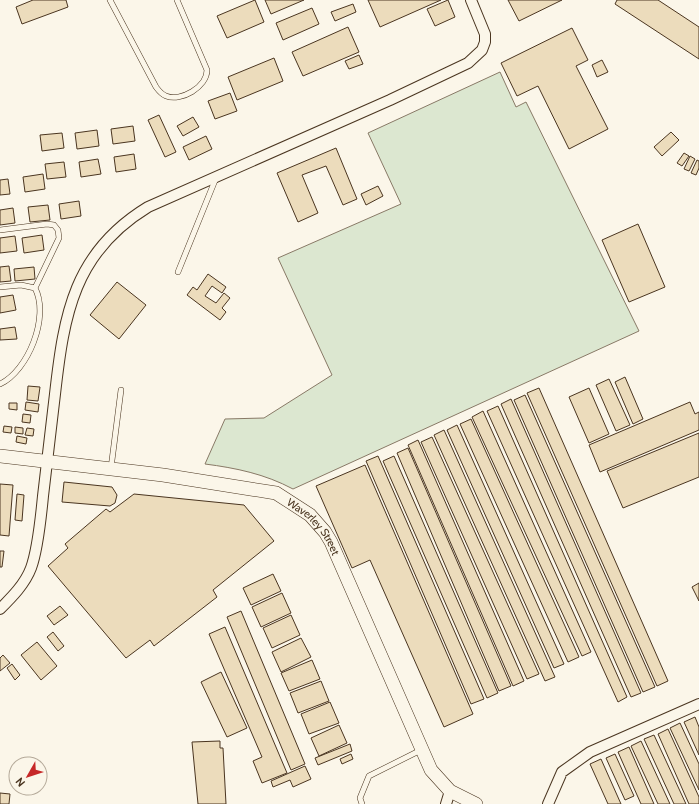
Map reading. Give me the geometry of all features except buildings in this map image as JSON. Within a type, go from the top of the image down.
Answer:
[{"type":"street","points":[[0,608],[21,586],[31,567],[40,524],[60,351],[65,322],[74,293],[89,263],[116,232],[134,215],[148,207],[390,100],[468,63],[478,54],[485,42],[485,34],[471,0]]},
{"type":"street","name":"Waverley Street","points":[[0,456],[110,469],[276,493],[310,515],[325,532],[331,542],[431,770],[450,791],[476,804]]},
{"type":"street","points":[[548,804],[562,772],[573,763],[590,752],[699,704]]},
{"type":"street","points":[[446,804],[450,791]]},
{"type":"lane","points":[[110,0],[156,87],[166,96],[173,97],[186,94],[201,86],[207,75],[207,70],[177,0]]},
{"type":"lane","points":[[178,272],[216,177]]},
{"type":"lane","points":[[0,230],[47,224],[54,225],[58,230],[59,238],[35,288],[39,306],[37,334],[25,359],[15,374],[0,384]]},
{"type":"lane","points":[[0,287],[21,285],[35,288]]},
{"type":"lane","points":[[110,469],[121,390]]},
{"type":"lane","points":[[362,804],[360,798],[369,776],[422,749]]},
{"type":"green space","points":[[500,72],[516,107],[526,102],[639,331],[293,489],[272,479],[250,472],[205,464],[225,419],[264,418],[332,375],[278,258],[401,204],[368,133]]}]
